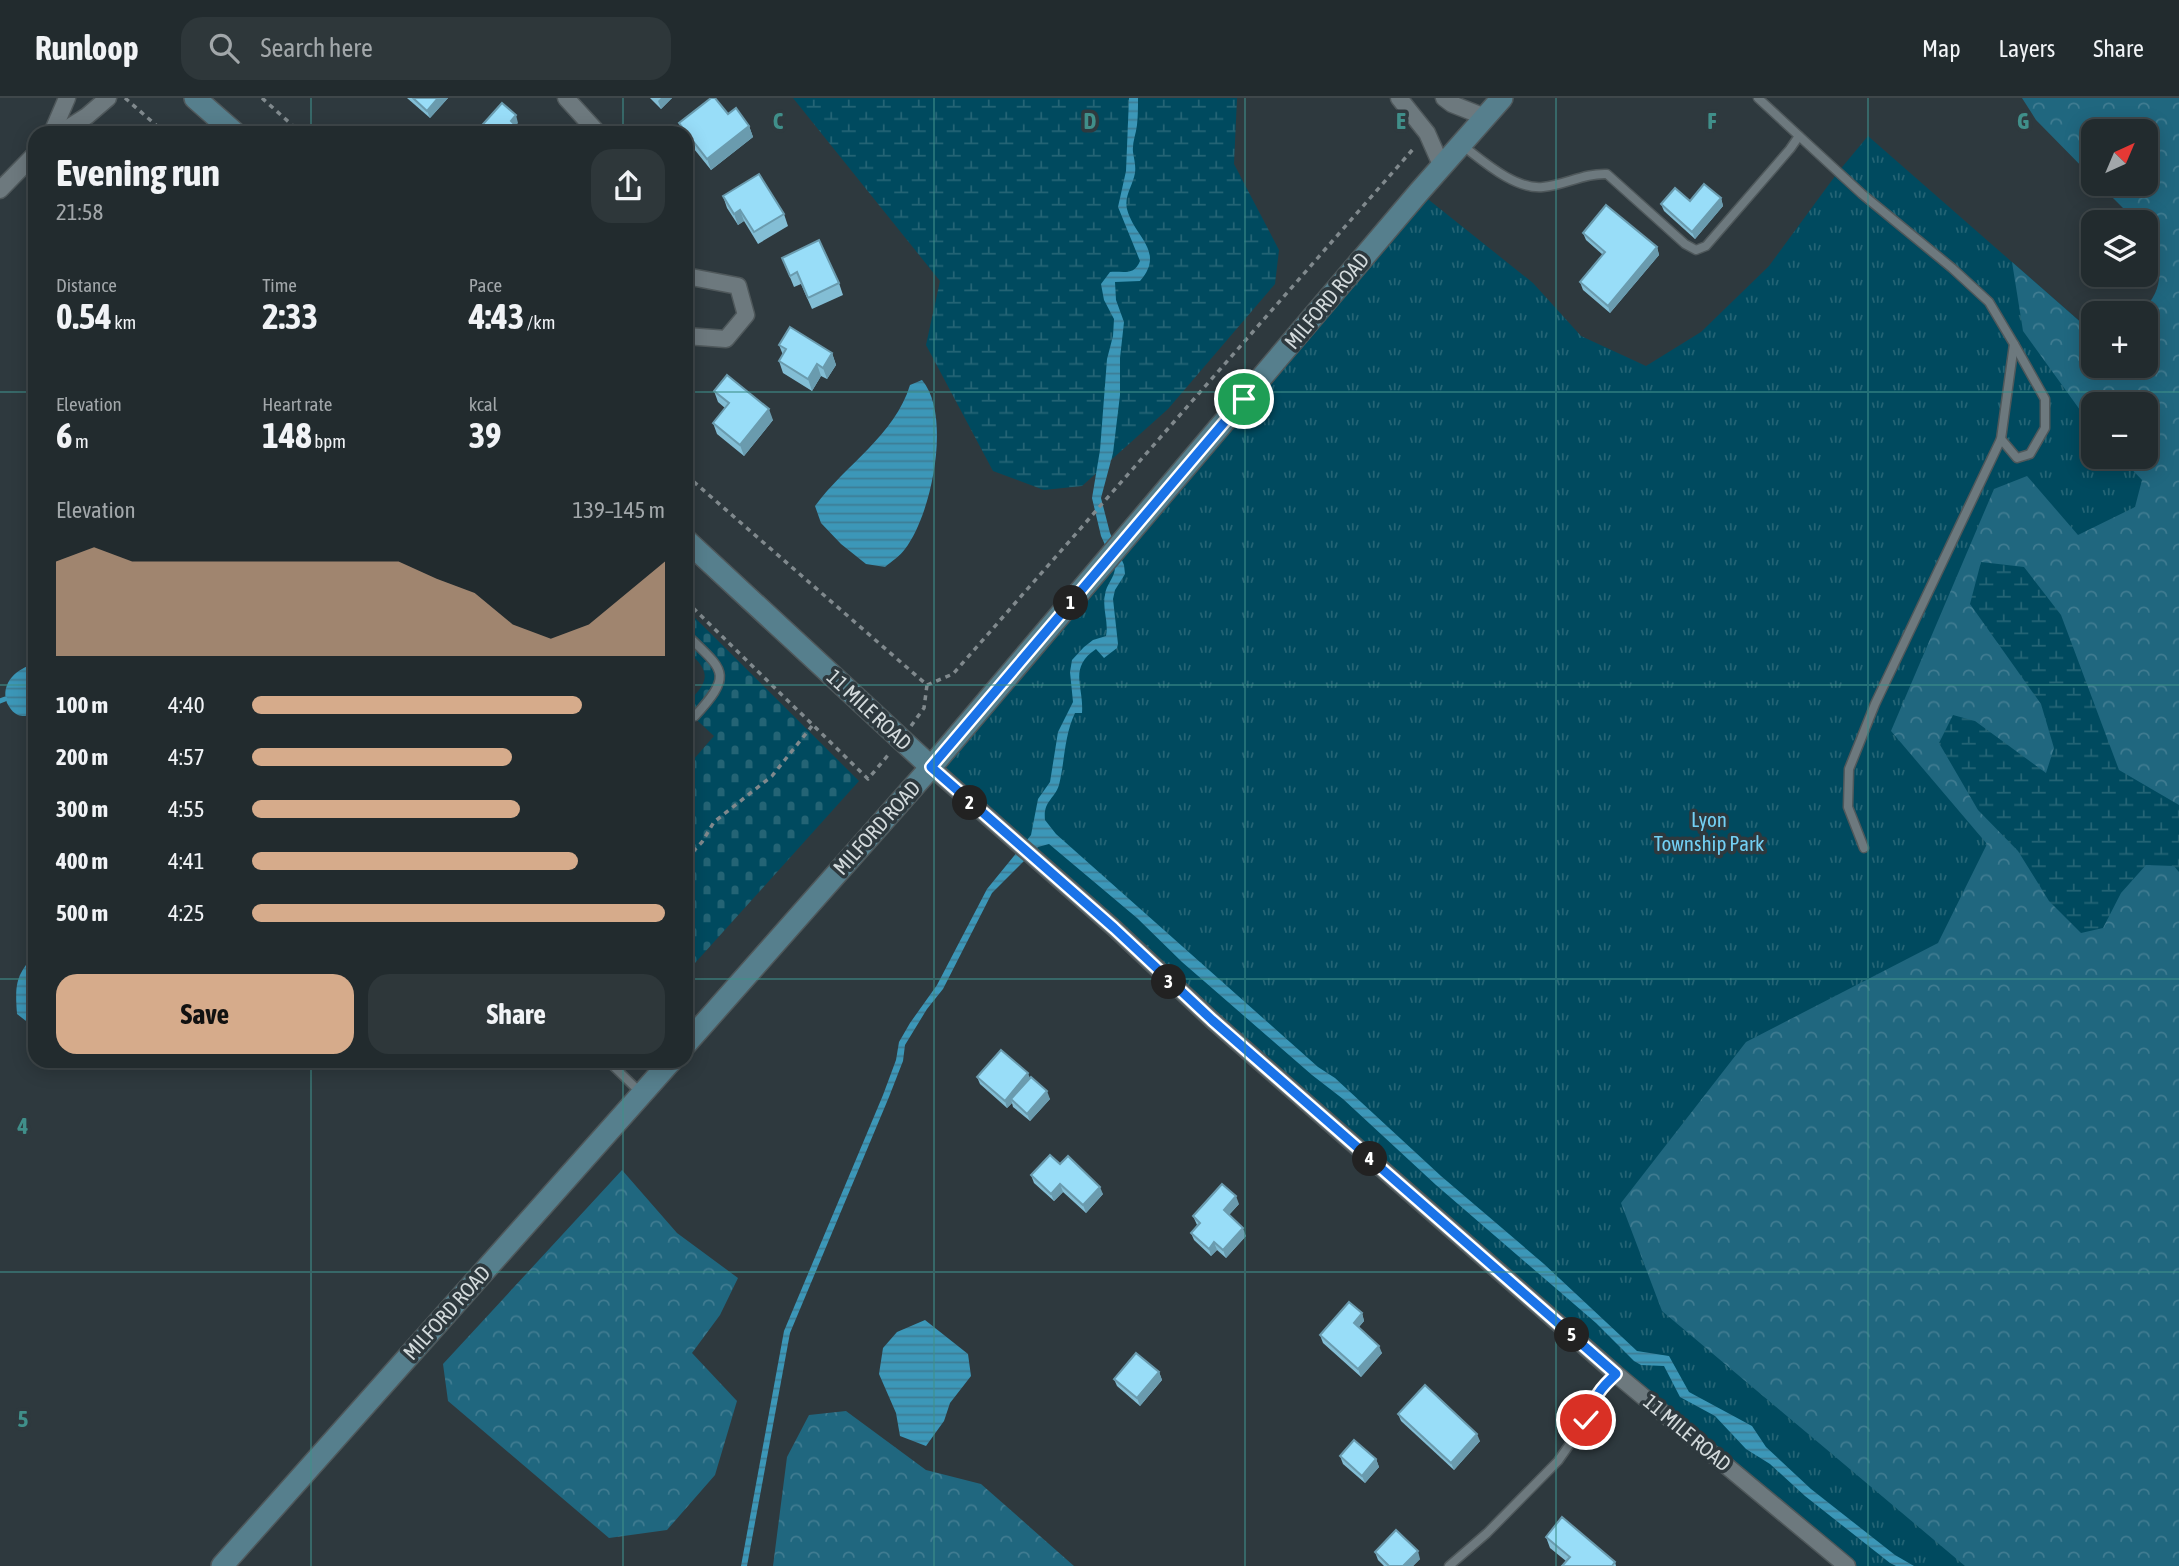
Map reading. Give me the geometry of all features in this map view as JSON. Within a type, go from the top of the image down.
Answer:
[{"type":"street","points":[[55,126],[67,98]]},
{"type":"street","points":[[71,126],[108,98]]},
{"type":"street","points":[[195,98],[227,126]]},
{"type":"street","points":[[566,98],[592,126]]},
{"type":"street","points":[[1399,98],[1427,133],[1442,167]]},
{"type":"street","points":[[1444,98],[1485,117]]},
{"type":"street","name":"MILFORD ROAD","points":[[693,1036],[931,767],[1502,98]]},
{"type":"street","points":[[0,190],[28,161]]},
{"type":"street","points":[[693,277],[738,286],[746,315],[726,339],[693,337]]},
{"type":"street","name":"11 MILE ROAD","points":[[693,546],[931,767],[1114,928],[1212,1020],[1616,1374],[1847,1566]]},
{"type":"street","name":"MILFORD ROAD","points":[[222,1566],[665,1068]]},
{"type":"lane","points":[[1758,98],[1862,194],[1989,302],[2045,399],[2045,428],[2030,454],[2017,458],[2001,439]]},
{"type":"lane","points":[[1461,144],[1504,176],[1542,188],[1581,176],[1607,174],[1685,244],[1696,250],[1706,246],[1799,136]]},
{"type":"lane","points":[[1864,848],[1848,807],[1849,769],[1875,704],[2001,439],[2014,344]]},
{"type":"lane","points":[[693,641],[717,665],[720,676],[716,693],[695,716]]},
{"type":"lane","points":[[615,1068],[642,1094]]},
{"type":"lane","points":[[1449,1566],[1487,1533],[1558,1461],[1593,1411],[1601,1389],[1616,1374]]},
{"type":"path","points":[[125,98],[157,126]]},
{"type":"path","points":[[262,98],[293,126]]},
{"type":"path","points":[[927,685],[953,674],[1427,133]]},
{"type":"path","points":[[693,852],[714,822],[772,776],[811,726]]},
{"type":"green space","points":[[793,98],[1237,98],[1234,164],[1279,250],[1275,284],[1168,409],[1082,486],[1044,490],[993,471],[926,345],[940,281]]},
{"type":"green space","points":[[2022,98],[2179,98],[2179,1566],[1965,1566],[1662,1311],[1621,1203],[1746,1042],[1938,943],[1987,844],[1891,731],[1994,489],[2027,476],[2078,535],[2135,507],[2142,480],[2131,469],[2158,469],[2158,392],[2081,392],[2081,411],[2023,331],[2012,262],[2081,322],[2081,378],[2158,378],[2158,301],[2150,301],[2158,287],[2159,276],[2158,210],[2125,210],[2111,196],[2158,196],[2158,119],[2081,119],[2081,166],[2036,120]]},
{"type":"green space","name":"Lyon Township Park","points":[[1868,136],[2081,322],[2081,378],[2144,378],[2179,409],[2179,1566],[1850,1566],[1481,1256],[931,767],[1419,192],[1533,283],[1581,336],[1646,366],[1701,332],[1769,266]]},
{"type":"green space","points":[[1981,562],[2024,567],[2061,615],[2119,770],[2179,805],[2179,872],[2174,866],[2146,865],[2121,893],[2103,928],[2081,933],[2049,901],[2018,851],[1978,810],[1939,743],[1953,715],[1975,721],[2046,773],[2054,748],[2041,704],[1970,604]]},
{"type":"green space","points":[[693,616],[859,781],[693,965],[693,760],[714,736],[693,716],[693,697],[705,676],[693,657]]},
{"type":"green space","points":[[622,1170],[677,1233],[738,1278],[720,1315],[692,1353],[737,1401],[715,1475],[667,1530],[609,1538],[448,1401],[443,1364]]},
{"type":"green space","points":[[846,1411],[926,1470],[981,1484],[1074,1566],[773,1566],[787,1457],[809,1415]]},
{"type":"shaded area","points":[[1129,98],[1138,98],[1138,108],[1133,149],[1135,173],[1126,204],[1131,219],[1146,244],[1150,261],[1140,281],[1115,282],[1116,300],[1124,322],[1120,395],[1113,453],[1101,498],[1110,533],[1124,565],[1125,574],[1113,599],[1118,644],[1117,648],[1104,658],[1096,649],[1082,663],[1079,678],[1082,713],[1075,713],[1071,722],[1059,785],[1047,805],[1045,820],[1056,834],[1318,1067],[1335,1078],[1441,1176],[1544,1264],[1637,1351],[1669,1356],[1689,1392],[1752,1426],[1766,1447],[1811,1489],[1895,1555],[1914,1566],[1896,1566],[1890,1563],[1805,1496],[1770,1464],[1746,1449],[1715,1416],[1680,1397],[1664,1366],[1641,1365],[1634,1361],[1596,1323],[1436,1185],[1343,1099],[1312,1075],[1182,962],[1137,918],[1049,844],[1038,847],[992,893],[943,989],[905,1045],[903,1061],[889,1097],[790,1333],[747,1566],[741,1566],[784,1331],[883,1095],[896,1060],[899,1042],[937,985],[987,889],[1031,835],[1038,799],[1050,782],[1058,732],[1073,702],[1070,672],[1072,660],[1093,640],[1106,636],[1104,600],[1115,567],[1101,536],[1092,498],[1114,319],[1104,300],[1101,284],[1110,272],[1132,271],[1140,261],[1118,207],[1126,171]]},
{"type":"shaded area","points":[[922,380],[931,396],[936,416],[937,440],[935,464],[923,513],[915,533],[898,556],[885,567],[866,564],[821,523],[815,506],[893,419],[910,385]]},
{"type":"shaded area","points":[[28,667],[28,716],[18,715],[13,711],[5,696],[8,683]]},
{"type":"shaded area","points":[[28,963],[28,1023],[17,1014],[16,996],[23,969]]},
{"type":"shaded area","points":[[925,1320],[968,1354],[971,1376],[950,1403],[944,1421],[926,1446],[900,1436],[896,1413],[879,1374],[883,1348],[897,1332]]},
{"type":"building","points":[[413,98],[438,98],[427,111]]},
{"type":"building","points":[[711,98],[715,98],[728,114],[736,108],[749,126],[707,159],[693,141],[693,126],[681,126],[679,123]]},
{"type":"building","points":[[502,103],[516,115],[511,121],[516,126],[481,126]]},
{"type":"building","points":[[759,174],[784,214],[754,232],[740,210],[734,214],[723,196]]},
{"type":"building","points":[[1704,184],[1721,198],[1692,232],[1661,204],[1675,188],[1690,201]]},
{"type":"building","points":[[1606,205],[1657,247],[1608,306],[1580,282],[1605,252],[1583,233]]},
{"type":"building","points":[[819,240],[839,283],[808,298],[797,272],[790,276],[782,258]]},
{"type":"building","points":[[790,327],[832,353],[823,368],[817,364],[808,379],[779,361],[786,349],[779,345]]},
{"type":"building","points":[[727,375],[769,409],[740,445],[713,423],[729,403],[714,391]]},
{"type":"building","points":[[1001,1050],[1028,1073],[1005,1101],[977,1077]]},
{"type":"building","points":[[1031,1077],[1047,1091],[1027,1114],[1011,1099]]},
{"type":"building","points":[[1050,1155],[1060,1164],[1068,1156],[1100,1187],[1083,1205],[1060,1184],[1051,1194],[1031,1175]]},
{"type":"building","points":[[1222,1184],[1236,1196],[1224,1210],[1243,1228],[1223,1250],[1214,1242],[1209,1249],[1191,1233],[1200,1223],[1193,1216]]},
{"type":"building","points":[[1349,1302],[1362,1313],[1354,1323],[1379,1346],[1358,1369],[1320,1335]]},
{"type":"building","points":[[1136,1353],[1159,1372],[1137,1398],[1114,1379]]},
{"type":"building","points":[[1425,1385],[1477,1434],[1451,1463],[1398,1414]]},
{"type":"building","points":[[1354,1440],[1376,1459],[1362,1476],[1340,1456]]},
{"type":"building","points":[[1562,1517],[1615,1562],[1612,1566],[1562,1566],[1570,1557],[1546,1537]]},
{"type":"building","points":[[1396,1530],[1418,1551],[1403,1566],[1389,1566],[1375,1552]]},
{"type":"waterway","points":[[0,701],[5,699]]},
{"type":"route","points":[[1244,399],[931,767],[1114,928],[1212,1020],[1616,1374],[1601,1389],[1593,1411],[1586,1420]]}]
